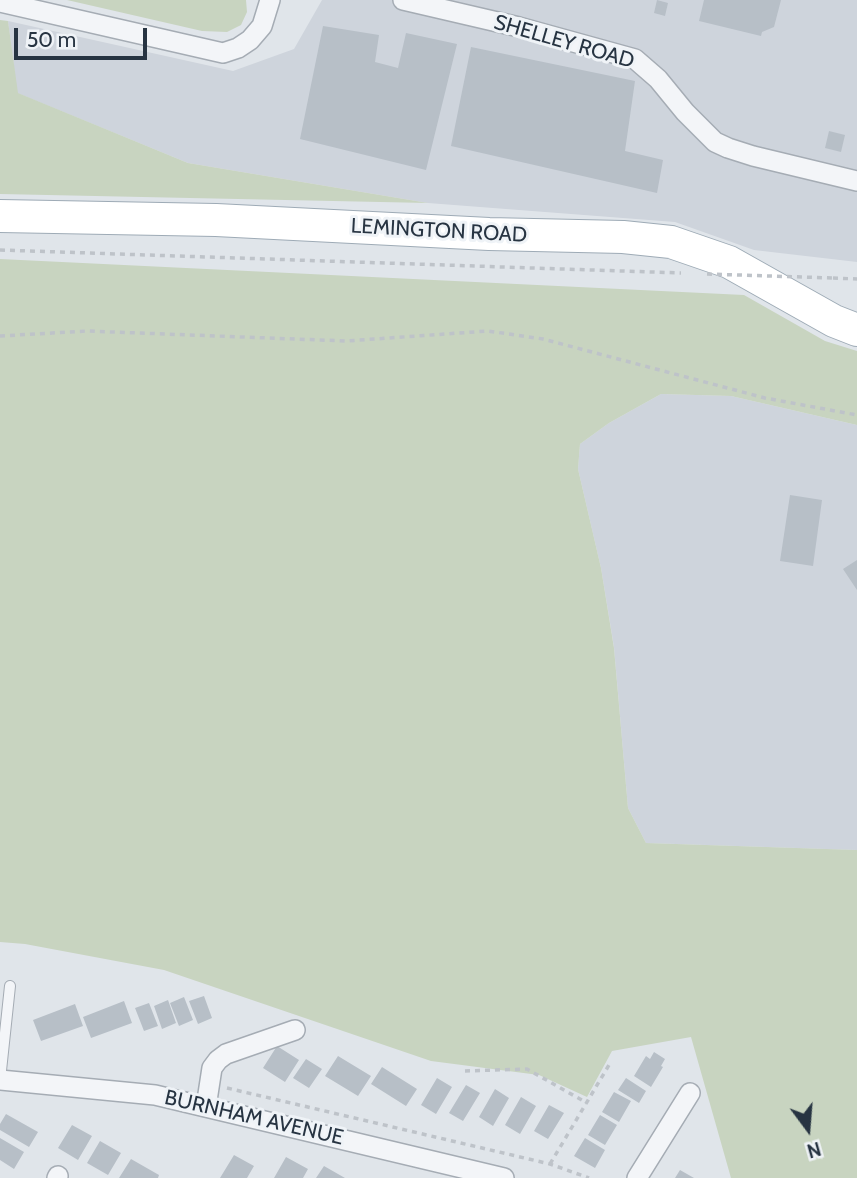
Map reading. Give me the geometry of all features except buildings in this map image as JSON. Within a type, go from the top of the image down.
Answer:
[{"type":"main road","name":"LEMINGTON ROAD","points":[[0,216],[216,220],[489,234],[623,237],[671,242],[729,261],[834,321],[857,330]]},
{"type":"street","points":[[0,2],[223,53],[250,40],[262,26],[270,0]]},
{"type":"street","name":"SHELLEY ROAD","points":[[403,0],[519,27],[635,59],[658,79],[715,142],[753,156],[857,181]]},
{"type":"street","points":[[205,1107],[212,1068],[218,1059],[295,1030]]},
{"type":"street","name":"BURNHAM AVENUE","points":[[0,1080],[155,1095],[504,1178]]},
{"type":"street","points":[[637,1178],[690,1093]]},
{"type":"lane","points":[[0,1080],[10,986]]},
{"type":"path","points":[[0,250],[681,273]]},
{"type":"path","points":[[694,273],[857,279]]},
{"type":"path","points":[[0,336],[87,331],[346,341],[488,331],[543,340],[765,398],[857,415]]},
{"type":"path","points":[[550,1164],[609,1065]]},
{"type":"path","points":[[465,1072],[527,1069],[587,1103]]},
{"type":"path","points":[[208,1083],[550,1164],[589,1178]]},
{"type":"shaded area","points":[[322,0],[857,0],[857,262],[754,250],[675,222],[428,203],[188,163],[17,93],[8,21],[233,71],[294,49]]},
{"type":"shaded area","points":[[661,394],[731,396],[857,425],[857,850],[646,843],[628,808],[614,647],[601,568],[578,469],[580,444],[609,423]]},
{"type":"green space","points":[[67,0],[246,0],[247,12],[241,25],[227,32],[202,31]]},
{"type":"green space","points":[[0,20],[8,21],[18,93],[188,163],[428,203],[0,194]]},
{"type":"green space","points":[[0,259],[744,295],[825,341],[857,351],[857,425],[731,396],[661,394],[609,423],[580,444],[578,469],[601,568],[614,648],[628,808],[646,843],[857,850],[857,1178],[731,1178],[691,1037],[612,1051],[587,1097],[539,1075],[431,1061],[164,970],[25,944],[0,942]]}]
